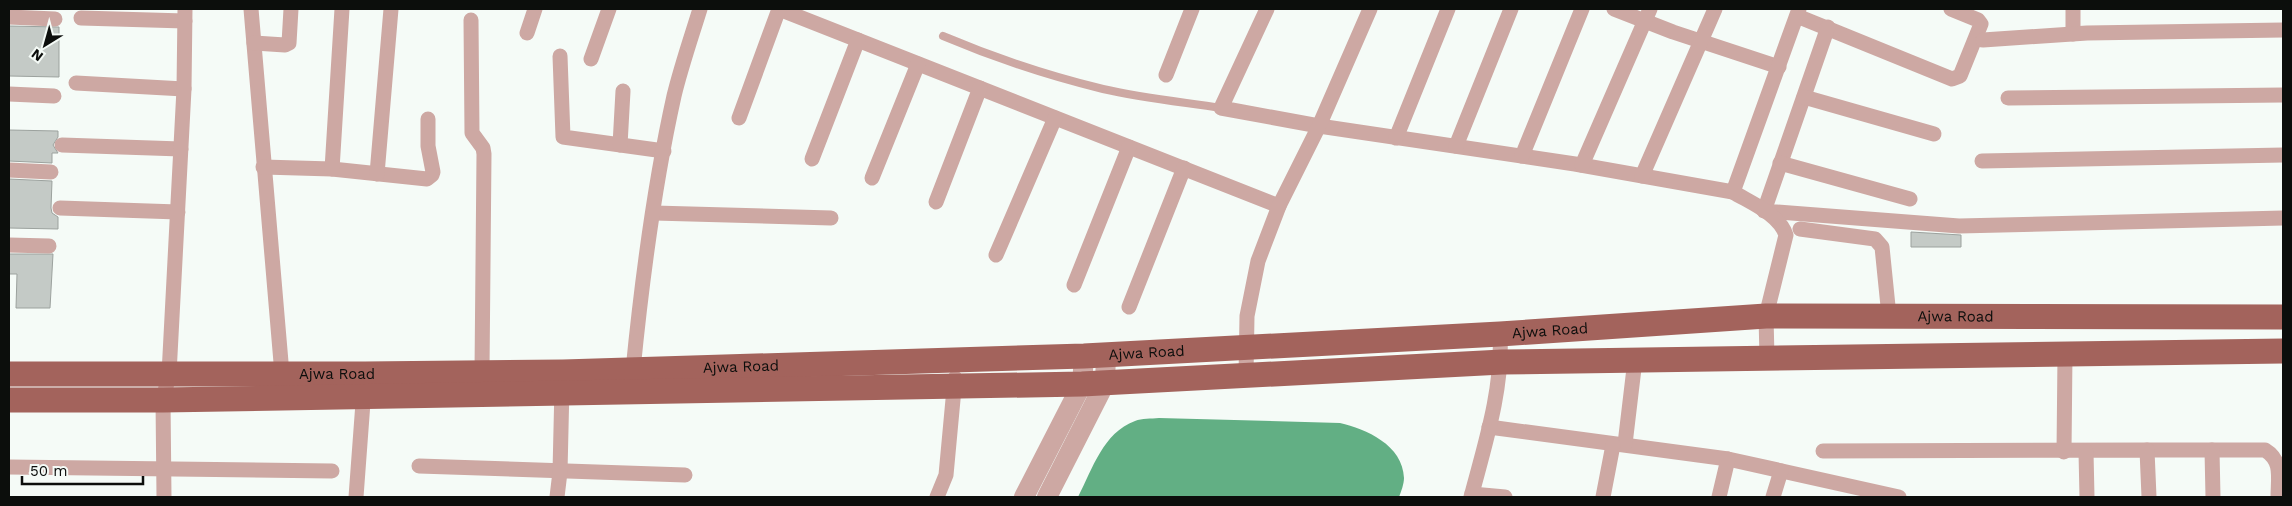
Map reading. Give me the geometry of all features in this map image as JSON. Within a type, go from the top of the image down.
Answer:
[{"type":"main road","name":"Ajwa Road","points":[[9,400],[163,400],[364,385],[482,372],[562,382],[633,370],[1095,355],[1500,334],[1766,316],[2283,317]]},
{"type":"main road","name":"Ajwa Road","points":[[9,374],[282,374],[364,385],[562,382],[955,385],[1094,384],[1502,362],[2283,351]]},
{"type":"street","points":[[251,9],[282,374]]},
{"type":"street","points":[[254,43],[285,45],[289,43],[291,9]]},
{"type":"street","points":[[332,169],[342,9]]},
{"type":"street","points":[[377,174],[391,9]]},
{"type":"street","points":[[527,33],[535,9]]},
{"type":"street","points":[[591,59],[609,9]]},
{"type":"street","points":[[633,370],[639,308],[674,95],[700,9]]},
{"type":"street","points":[[739,118],[779,9],[1279,206]]},
{"type":"street","points":[[1166,76],[1192,9]]},
{"type":"street","points":[[1268,9],[1221,108],[1319,126],[1522,156],[1733,192],[1764,211],[1783,226],[1786,235],[1766,316],[1767,358]]},
{"type":"street","points":[[1246,376],[1247,316],[1258,262],[1279,206],[1319,126],[1370,9]]},
{"type":"street","points":[[1396,138],[1448,9]]},
{"type":"street","points":[[1456,146],[1511,9]]},
{"type":"street","points":[[1522,156],[1582,9]]},
{"type":"street","points":[[1614,9],[1647,15],[1700,41],[1779,67]]},
{"type":"street","points":[[1642,176],[1715,9]]},
{"type":"street","points":[[1733,192],[1798,12],[1828,27],[1952,79],[1960,76],[1981,22],[1951,9]]},
{"type":"street","points":[[2073,9],[2073,34]]},
{"type":"street","points":[[81,18],[185,15],[184,89],[169,374],[163,400],[164,497]]},
{"type":"street","points":[[1582,166],[1647,15]]},
{"type":"street","points":[[9,17],[55,19]]},
{"type":"street","points":[[470,20],[472,132],[484,154],[482,372]]},
{"type":"street","points":[[1764,211],[1828,27]]},
{"type":"street","points":[[1983,40],[2073,34],[2283,30]]},
{"type":"street","points":[[812,159],[858,40]]},
{"type":"street","points":[[560,56],[563,137],[664,151]]},
{"type":"street","points":[[872,178],[918,64]]},
{"type":"street","points":[[76,84],[184,89]]},
{"type":"street","points":[[936,202],[980,88]]},
{"type":"street","points":[[620,145],[623,91]]},
{"type":"street","points":[[9,94],[54,96]]},
{"type":"street","points":[[2008,98],[2283,95]]},
{"type":"street","points":[[1804,97],[1934,134]]},
{"type":"street","points":[[996,255],[1055,118]]},
{"type":"street","points":[[263,167],[332,169],[430,178],[433,172],[428,146],[428,119]]},
{"type":"street","points":[[62,145],[181,149]]},
{"type":"street","points":[[1074,285],[1129,147]]},
{"type":"street","points":[[1982,162],[2283,155]]},
{"type":"street","points":[[1780,163],[1910,199]]},
{"type":"street","points":[[1129,307],[1184,168]]},
{"type":"street","points":[[9,170],[51,172]]},
{"type":"street","points":[[60,208],[178,212]]},
{"type":"street","points":[[1764,211],[1959,226],[2283,218]]},
{"type":"street","points":[[654,214],[831,218]]},
{"type":"street","points":[[1800,228],[1875,239],[1880,243],[1889,316]]},
{"type":"street","points":[[9,245],[49,246]]},
{"type":"street","points":[[1500,334],[1502,362],[1489,427],[1472,496],[1505,497]]},
{"type":"street","points":[[2064,452],[2065,354]]},
{"type":"street","points":[[1047,497],[1094,384],[1095,355]]},
{"type":"street","points":[[937,497],[946,475],[955,385],[954,360]]},
{"type":"street","points":[[1603,497],[1619,444],[1635,360]]},
{"type":"street","points":[[557,497],[560,472],[562,382]]},
{"type":"street","points":[[1024,497],[1094,384]]},
{"type":"street","points":[[356,497],[364,385]]},
{"type":"street","points":[[1489,427],[1728,459],[1781,471],[1834,490],[1894,497]]},
{"type":"street","points":[[2147,450],[2149,497]]},
{"type":"street","points":[[2212,450],[2214,497]]},
{"type":"street","points":[[1823,451],[2086,452],[2265,450],[2273,454],[2278,461],[2278,497]]},
{"type":"street","points":[[2086,452],[2087,497]]},
{"type":"street","points":[[1719,497],[1728,459]]},
{"type":"street","points":[[419,466],[685,475]]},
{"type":"street","points":[[9,467],[332,471]]},
{"type":"street","points":[[1773,497],[1781,471]]},
{"type":"lane","points":[[943,36],[982,52],[1038,71],[1104,89],[1221,108]]},
{"type":"shaded area","points":[[1159,418],[1340,423],[1361,429],[1381,440],[1397,456],[1402,466],[1404,478],[1402,488],[1399,497],[1078,497],[1094,463],[1115,434],[1135,421]]},
{"type":"building","points":[[9,26],[59,27],[59,77],[9,76]]},
{"type":"building","points":[[9,130],[58,131],[58,137],[53,145],[58,153],[52,153],[52,163],[9,161]]},
{"type":"building","points":[[9,179],[52,181],[51,208],[52,213],[58,217],[58,229],[9,228]]},
{"type":"building","points":[[1911,232],[1961,235],[1961,247],[1911,247]]},
{"type":"building","points":[[9,254],[53,254],[50,308],[16,308],[17,274],[9,274]]}]
